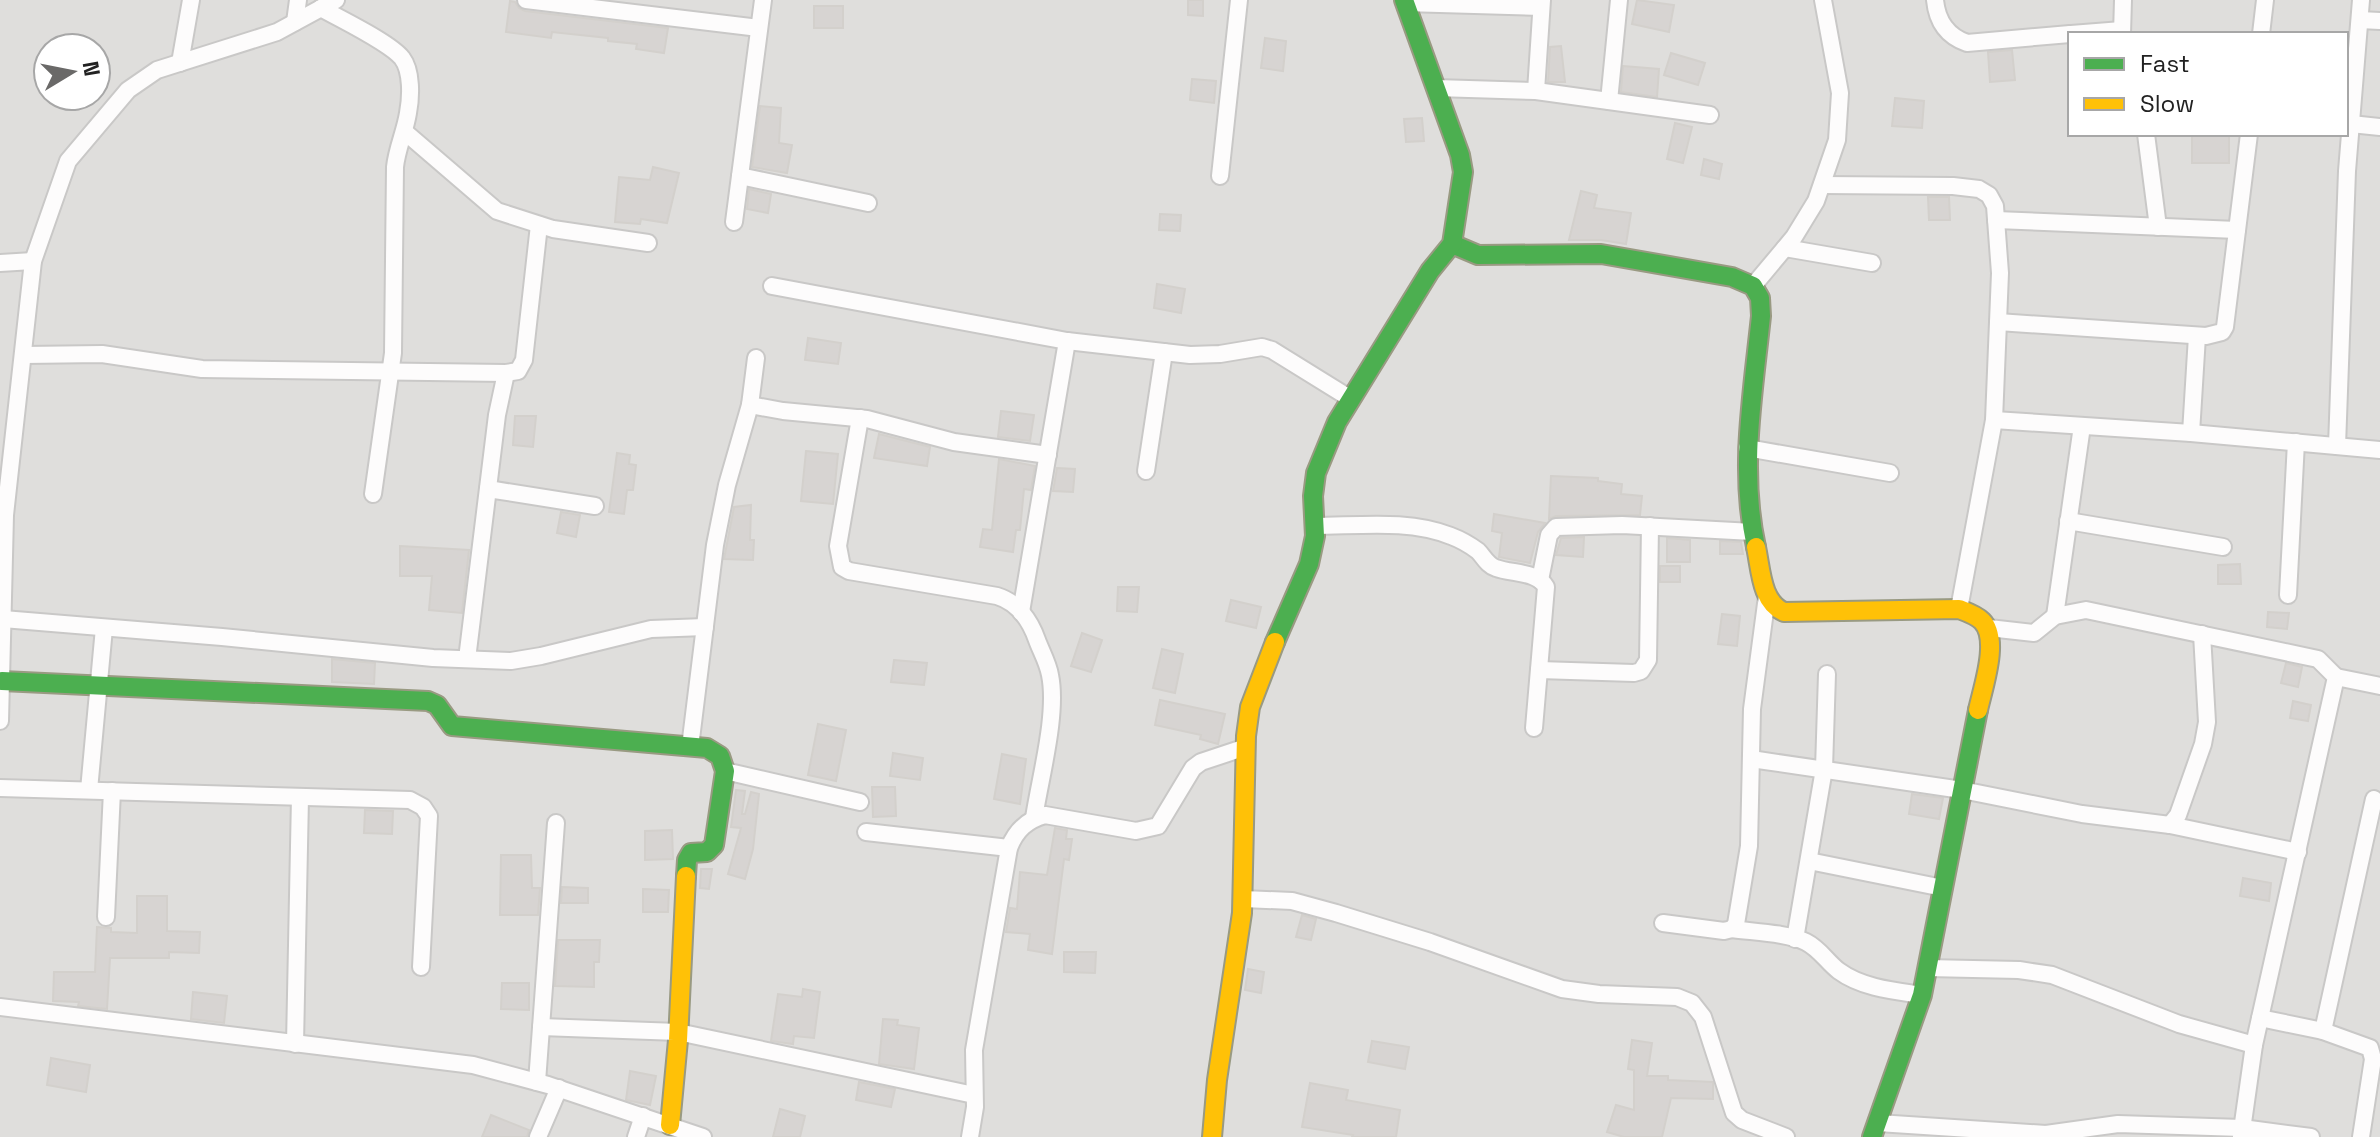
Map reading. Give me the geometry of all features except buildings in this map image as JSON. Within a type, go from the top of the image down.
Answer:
[{"type":"street","points":[[180,63],[191,0]]},
{"type":"street","points":[[295,22],[298,0]]},
{"type":"street","points":[[526,0],[759,28]]},
{"type":"street","points":[[734,222],[763,0]]},
{"type":"street","points":[[1220,176],[1239,0]]},
{"type":"street","points":[[1609,101],[1619,0]]},
{"type":"street","points":[[1753,286],[1785,248],[1816,201],[1837,140],[1840,93],[1823,0]]},
{"type":"street","points":[[1935,0],[1939,19],[1945,29],[1954,38],[1967,43],[2068,34]]},
{"type":"street","points":[[2261,32],[2265,0]]},
{"type":"street","points":[[2337,446],[2350,114],[2361,0]]},
{"type":"street","points":[[2122,32],[2125,1]]},
{"type":"street","points":[[1212,1137],[1217,1080],[1243,899],[1246,747],[1250,707],[1309,564],[1316,473],[1337,422],[1430,271],[1452,244],[1463,172],[1460,155],[1405,2],[1542,3],[1536,91]]},
{"type":"street","points":[[0,721],[2,517],[33,261],[68,161],[128,90],[157,70],[277,32],[328,4],[402,58],[409,76],[410,101],[405,132],[397,146],[395,167],[393,353],[373,494]]},
{"type":"street","points":[[2360,20],[2380,21]]},
{"type":"street","points":[[1436,88],[1536,91],[1710,115]]},
{"type":"street","points":[[2350,114],[2380,127]]},
{"type":"street","points":[[405,132],[497,211],[539,225],[648,243]]},
{"type":"street","points":[[2146,136],[2158,227]]},
{"type":"street","points":[[1998,322],[2197,336],[2217,334],[2225,327],[2249,136]]},
{"type":"street","points":[[740,176],[868,203]]},
{"type":"street","points":[[1822,185],[1979,189],[1989,195],[1995,206],[2000,273],[1994,420],[1959,609]]},
{"type":"street","points":[[1996,220],[2237,230]]},
{"type":"street","points":[[24,355],[102,354],[202,369],[518,371],[524,360],[539,225]]},
{"type":"street","points":[[1452,244],[1478,255],[1621,256],[1732,277],[1753,286],[1760,298],[1761,316],[1747,448],[1748,498],[1767,596],[1773,607],[1784,612],[1959,609],[1983,618],[1989,628],[1992,642],[1922,995],[1875,1130],[2046,1134],[2118,1124],[2311,1137]]},
{"type":"street","points":[[1785,248],[1872,263]]},
{"type":"street","points":[[0,263],[33,261]]},
{"type":"street","points":[[772,286],[1067,341],[1164,352],[1220,354],[1262,347],[1272,350],[1351,399]]},
{"type":"street","points":[[2191,433],[2197,336]]},
{"type":"street","points":[[1021,612],[1067,341]]},
{"type":"street","points":[[1146,471],[1164,352]]},
{"type":"street","points":[[690,747],[721,515],[750,405],[756,358]]},
{"type":"street","points":[[467,659],[497,415],[506,373]]},
{"type":"street","points":[[750,405],[860,418],[954,442],[1048,455]]},
{"type":"street","points":[[860,418],[838,546],[842,567],[858,573],[997,596],[1008,599],[1021,612],[1033,630],[1050,673],[1052,690],[1034,818]]},
{"type":"street","points":[[1994,420],[2380,450]]},
{"type":"street","points":[[2055,616],[2082,426]]},
{"type":"street","points":[[2288,595],[2296,442]]},
{"type":"street","points":[[1747,448],[1890,473]]},
{"type":"street","points":[[488,489],[595,506]]},
{"type":"street","points":[[2068,521],[2223,547]]},
{"type":"street","points":[[1314,526],[1435,530],[1478,551],[1491,567],[1540,580],[1546,587],[1534,728]]},
{"type":"street","points":[[1540,580],[1549,535],[1556,527],[1650,526],[1753,532]]},
{"type":"street","points":[[1539,670],[1634,673],[1644,668],[1648,660],[1650,526]]},
{"type":"street","points":[[1732,929],[1736,924],[1749,846],[1752,709],[1767,596]]},
{"type":"street","points":[[1989,628],[2034,633],[2055,616],[2086,610],[2318,659],[2336,677],[2380,686]]},
{"type":"street","points":[[3,619],[511,661],[651,629],[705,627]]},
{"type":"street","points":[[89,790],[104,628]]},
{"type":"street","points":[[2170,825],[2178,815],[2205,733],[2202,634]]},
{"type":"street","points":[[1795,939],[1824,769],[1827,674]]},
{"type":"street","points":[[2241,1132],[2254,1045],[2336,677]]},
{"type":"street","points":[[2,681],[428,701],[441,709],[452,726],[707,748],[720,756],[725,771],[714,845],[707,852],[691,853],[687,860],[670,1125]]},
{"type":"street","points":[[970,1137],[974,1050],[1013,836],[1034,818],[1045,815],[1136,831],[1158,826],[1193,768],[1201,762],[1246,747]]},
{"type":"street","points":[[1751,759],[1962,790],[2082,814],[2170,825],[2298,852]]},
{"type":"street","points":[[725,771],[860,802]]},
{"type":"street","points":[[0,788],[410,800],[423,807],[429,816],[421,967]]},
{"type":"street","points":[[106,917],[112,791]]},
{"type":"street","points":[[295,1044],[300,797]]},
{"type":"street","points":[[2323,1031],[2374,799]]},
{"type":"street","points":[[537,1082],[556,823]]},
{"type":"street","points":[[866,832],[1009,848]]},
{"type":"street","points":[[1809,861],[1943,888]]},
{"type":"street","points":[[1243,899],[1292,901],[1336,913],[1430,942],[1562,989],[1599,994],[1677,997],[1692,1003],[1703,1017],[1734,1113],[1761,1133],[1786,1137]]},
{"type":"street","points":[[1663,923],[1795,939],[1808,944],[1839,971],[1852,978],[1881,989],[1922,995]]},
{"type":"street","points":[[1927,968],[2019,970],[2052,975],[2179,1024],[2254,1045]]},
{"type":"street","points":[[0,1007],[473,1065],[559,1088],[703,1137]]},
{"type":"street","points":[[2260,1018],[2323,1031],[2370,1048],[2373,1059],[2361,1137]]},
{"type":"street","points":[[541,1027],[678,1032],[974,1095]]},
{"type":"street","points":[[538,1137],[559,1088]]},
{"type":"street","points":[[636,1137],[643,1116]]},
{"type":"shaded area","points":[[0,0],[2380,0],[2380,1137],[0,1137]]},
{"type":"traffic: fast","points":[[1275,642],[1309,564],[1315,536],[1313,496],[1316,473],[1337,422],[1430,271],[1452,244],[1463,172],[1460,155],[1404,0]]},
{"type":"traffic: fast","points":[[1452,244],[1478,255],[1601,254],[1732,277],[1753,286],[1760,298],[1761,316],[1748,460],[1748,489],[1756,547]]},
{"type":"traffic: fast","points":[[2,681],[428,701],[437,705],[452,726],[707,748],[720,756],[725,771],[714,845],[707,852],[691,853],[687,860],[686,876]]},
{"type":"traffic: fast","points":[[1872,1137],[1922,995],[1978,710]]},
{"type":"traffic: slow","points":[[1756,547],[1766,593],[1784,612],[1959,609],[1980,619],[1987,629],[1990,651],[1978,710]]},
{"type":"traffic: slow","points":[[1212,1137],[1217,1080],[1242,913],[1246,736],[1250,707],[1275,642]]},
{"type":"traffic: slow","points":[[670,1125],[678,1040],[686,876]]}]
